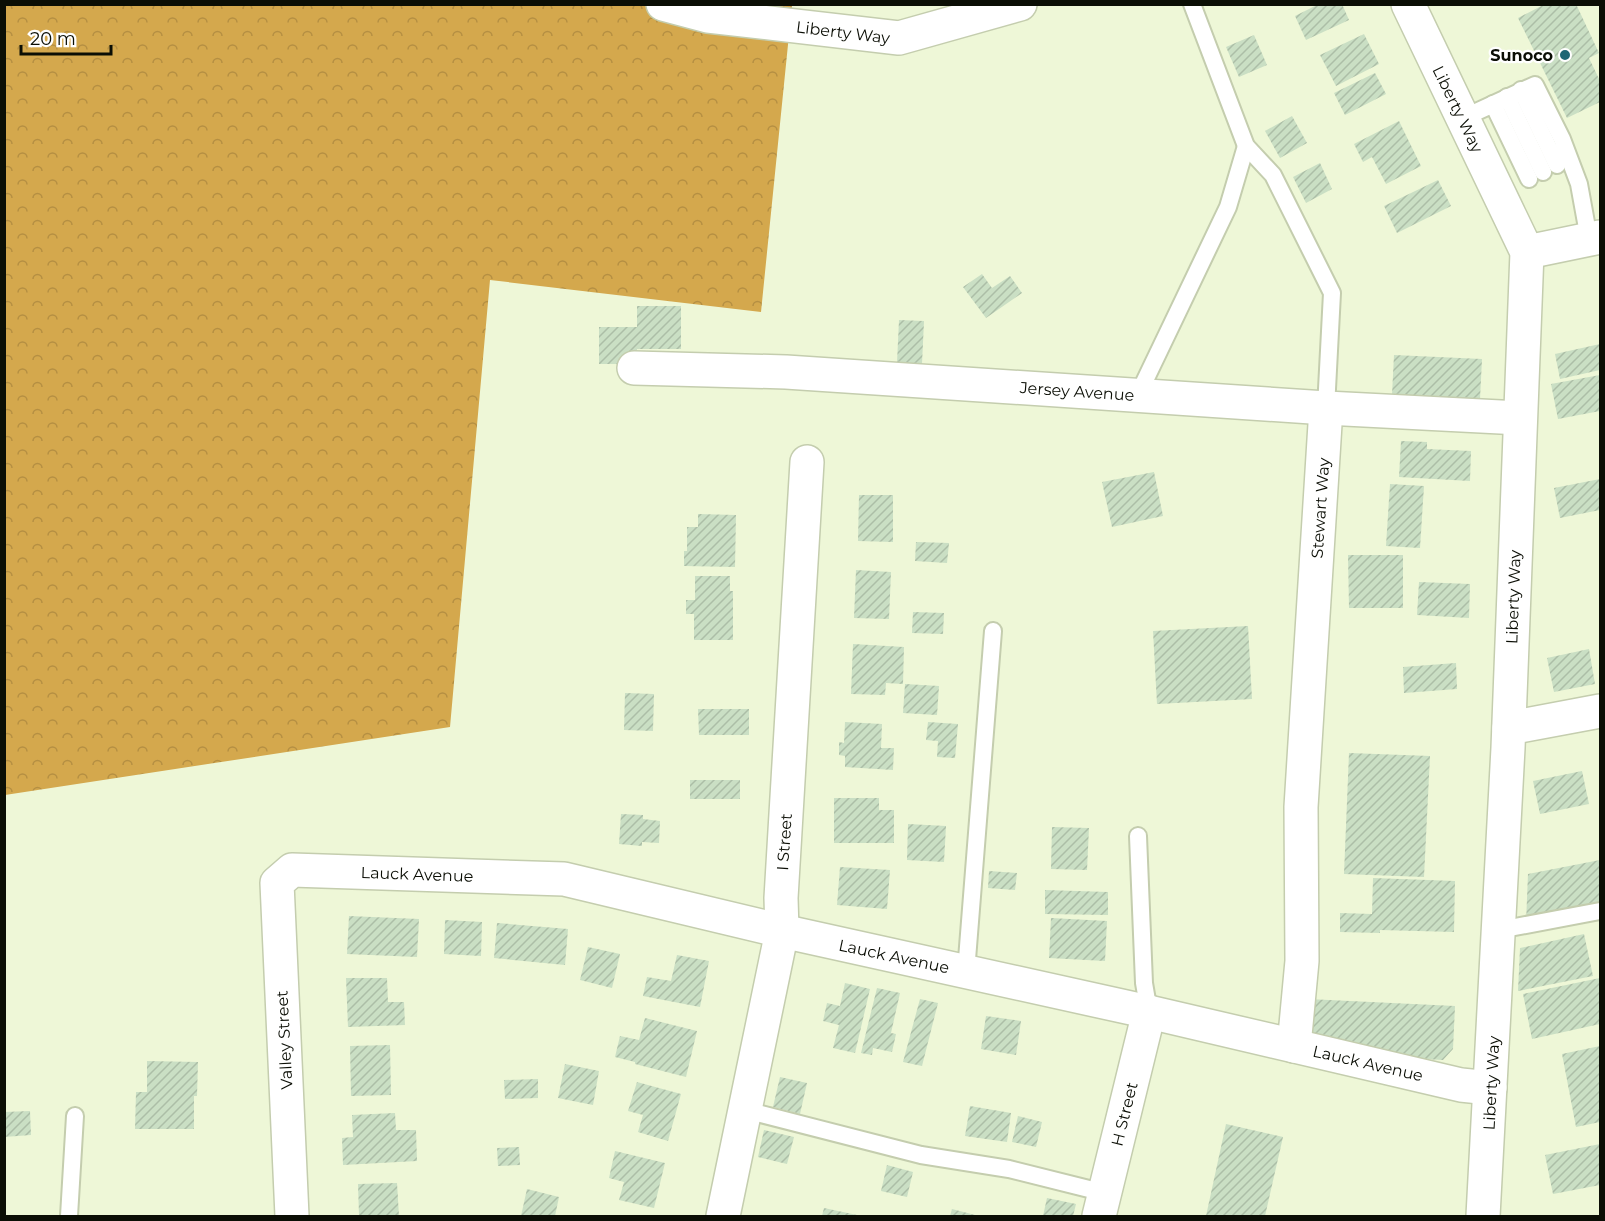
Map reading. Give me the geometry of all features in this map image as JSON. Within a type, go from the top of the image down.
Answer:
[{"type":"street","name":"Liberty Way","points":[[663,4],[708,16],[898,38],[1020,4]]},
{"type":"street","name":"Liberty Way","points":[[1408,4],[1463,118],[1532,177],[1520,418],[1509,728],[1483,1216]]},
{"type":"street","points":[[1527,252],[1595,238]]},
{"type":"street","name":"Jersey Avenue","points":[[634,368],[786,372],[1326,408],[1520,418]]},
{"type":"street","name":"Stewart Way","points":[[1294,1046],[1302,961],[1301,807],[1326,408]]},
{"type":"street","name":"I Street","points":[[723,1216],[782,931],[781,898],[807,462]]},
{"type":"street","points":[[1509,728],[1600,711]]},
{"type":"street","name":"Lauck Avenue","points":[[292,870],[564,879],[782,931],[1149,1012],[1461,1085],[1490,1088]]},
{"type":"street","name":"Valley Street","points":[[292,870],[277,883],[292,1216]]},
{"type":"street","name":"H Street","points":[[1102,1204],[1149,1012]]},
{"type":"lane","name":"Stewart Way","points":[[1192,4],[1246,146],[1274,175],[1332,292],[1326,408]]},
{"type":"lane","points":[[1463,118],[1535,84],[1562,139],[1532,177]]},
{"type":"lane","points":[[1507,97],[1532,177]]},
{"type":"lane","points":[[1138,395],[1228,207],[1246,146]]},
{"type":"lane","points":[[1532,177],[1579,184],[1595,238]]},
{"type":"lane","points":[[966,972],[993,631]]},
{"type":"lane","points":[[1138,836],[1144,983],[1149,1012]]},
{"type":"lane","points":[[1499,930],[1600,911]]},
{"type":"lane","points":[[745,1110],[921,1155],[1009,1169],[1102,1204]]},
{"type":"lane","points":[[69,1216],[75,1116]]},
{"type":"green space","points":[[5,5],[792,5],[761,312],[490,280],[450,727],[5,795]]},
{"type":"building","points":[[1319,4],[1342,4],[1349,20],[1306,40],[1295,16]]},
{"type":"building","points":[[1545,4],[1576,4],[1599,53],[1589,58],[1600,81],[1600,102],[1567,118],[1518,18]]},
{"type":"building","points":[[1364,34],[1379,64],[1336,86],[1320,55]]},
{"type":"building","points":[[1254,35],[1267,65],[1239,77],[1226,47]]},
{"type":"building","points":[[1375,73],[1386,94],[1345,115],[1334,93]]},
{"type":"building","points":[[1292,116],[1307,143],[1280,158],[1265,131]]},
{"type":"building","points":[[1399,121],[1421,166],[1386,184],[1372,157],[1363,162],[1354,144]]},
{"type":"building","points":[[1320,163],[1332,189],[1306,203],[1293,177]]},
{"type":"building","points":[[1438,180],[1451,206],[1397,233],[1384,206]]},
{"type":"building","points":[[982,274],[992,288],[1010,276],[1022,293],[986,318],[963,287]]},
{"type":"building","points":[[637,306],[681,306],[681,349],[637,349],[637,364],[599,364],[599,327],[637,327]]},
{"type":"building","points":[[899,320],[924,321],[922,364],[897,363]]},
{"type":"building","points":[[1600,344],[1600,370],[1560,379],[1555,354]]},
{"type":"building","points":[[1394,355],[1482,359],[1480,399],[1392,395]]},
{"type":"building","points":[[1600,375],[1600,411],[1558,419],[1551,384]]},
{"type":"building","points":[[1401,441],[1427,442],[1427,449],[1471,451],[1470,481],[1399,477]]},
{"type":"building","points":[[1154,472],[1163,516],[1112,527],[1102,482]]},
{"type":"building","points":[[1600,479],[1600,510],[1560,518],[1554,488]]},
{"type":"building","points":[[1390,484],[1424,486],[1420,548],[1386,546]]},
{"type":"building","points":[[859,495],[893,495],[893,542],[858,541]]},
{"type":"building","points":[[698,514],[736,515],[735,567],[684,566],[684,551],[687,551],[687,527],[698,527]]},
{"type":"building","points":[[916,542],[949,543],[947,563],[915,561]]},
{"type":"building","points":[[1348,555],[1403,555],[1403,608],[1349,608]]},
{"type":"building","points":[[856,570],[891,572],[889,619],[854,618]]},
{"type":"building","points":[[695,576],[730,576],[730,591],[733,591],[733,640],[694,640],[694,614],[686,614],[686,600],[695,600]]},
{"type":"building","points":[[1419,582],[1470,584],[1469,618],[1417,615]]},
{"type":"building","points":[[913,612],[944,613],[943,634],[912,633]]},
{"type":"building","points":[[1248,626],[1252,699],[1157,704],[1153,631]]},
{"type":"building","points":[[853,644],[904,647],[903,684],[886,683],[885,695],[851,694]]},
{"type":"building","points":[[1589,649],[1595,684],[1554,692],[1547,658]]},
{"type":"building","points":[[1456,663],[1457,689],[1404,693],[1403,667]]},
{"type":"building","points":[[905,684],[939,686],[937,715],[903,713]]},
{"type":"building","points":[[625,693],[654,694],[653,731],[624,730]]},
{"type":"building","points":[[698,709],[749,709],[749,735],[699,735]]},
{"type":"building","points":[[845,722],[882,724],[881,748],[894,748],[893,770],[845,767],[845,756],[839,755],[839,742],[844,743]]},
{"type":"building","points":[[928,722],[958,724],[955,758],[937,757],[938,741],[926,740]]},
{"type":"building","points":[[1349,753],[1430,756],[1424,877],[1344,874]]},
{"type":"building","points":[[1582,771],[1589,804],[1540,814],[1533,781]]},
{"type":"building","points":[[690,780],[740,780],[740,799],[690,799]]},
{"type":"building","points":[[834,798],[879,798],[879,810],[894,810],[894,843],[834,843]]},
{"type":"building","points":[[621,814],[643,815],[643,819],[660,821],[659,843],[642,842],[642,846],[619,844]]},
{"type":"building","points":[[908,824],[946,826],[944,862],[907,860]]},
{"type":"building","points":[[1052,827],[1089,828],[1087,870],[1051,869]]},
{"type":"building","points":[[1600,860],[1600,908],[1526,923],[1528,874]]},
{"type":"building","points":[[840,867],[890,870],[887,909],[837,905]]},
{"type":"building","points":[[989,871],[1017,873],[1015,890],[988,888]]},
{"type":"building","points":[[1373,878],[1455,881],[1454,932],[1380,930],[1380,933],[1340,932],[1340,913],[1372,914]]},
{"type":"building","points":[[1045,890],[1108,892],[1108,915],[1045,914]]},
{"type":"building","points":[[349,916],[419,919],[417,957],[347,954]]},
{"type":"building","points":[[1051,918],[1107,921],[1105,961],[1049,958]]},
{"type":"building","points":[[445,920],[482,922],[481,956],[444,954]]},
{"type":"building","points":[[497,923],[568,929],[565,965],[494,958]]},
{"type":"building","points":[[1584,934],[1593,976],[1518,991],[1520,948]]},
{"type":"building","points":[[588,947],[620,954],[612,988],[580,980]]},
{"type":"building","points":[[677,955],[709,961],[700,1007],[643,996],[647,977],[671,981]]},
{"type":"building","points":[[346,978],[387,978],[388,1002],[404,1002],[405,1025],[348,1027]]},
{"type":"building","points":[[1600,978],[1600,1024],[1532,1039],[1523,994]]},
{"type":"building","points":[[845,983],[870,989],[855,1053],[833,1048],[839,1025],[823,1021],[827,1003],[840,1006]]},
{"type":"building","points":[[877,988],[900,993],[891,1033],[896,1034],[892,1052],[873,1048],[872,1055],[861,1053]]},
{"type":"building","points":[[920,999],[938,1003],[922,1066],[903,1062]]},
{"type":"building","points":[[1308,999],[1455,1006],[1453,1049],[1443,1060],[1423,1059],[1307,1033]]},
{"type":"building","points":[[986,1016],[1021,1021],[1016,1055],[981,1049]]},
{"type":"building","points":[[645,1018],[697,1031],[686,1077],[615,1057],[620,1036],[639,1040]]},
{"type":"building","points":[[390,1045],[391,1095],[351,1096],[350,1046]]},
{"type":"building","points":[[1600,1046],[1600,1122],[1576,1127],[1562,1054]]},
{"type":"building","points":[[147,1061],[198,1062],[197,1096],[194,1096],[194,1129],[135,1129],[136,1092],[147,1092]]},
{"type":"building","points":[[565,1064],[599,1071],[593,1105],[558,1098]]},
{"type":"building","points":[[780,1077],[807,1083],[800,1114],[773,1107]]},
{"type":"building","points":[[538,1079],[538,1098],[505,1099],[504,1080]]},
{"type":"building","points":[[637,1082],[681,1094],[668,1141],[638,1132],[643,1115],[628,1111]]},
{"type":"building","points":[[970,1106],[1011,1113],[1007,1142],[965,1136]]},
{"type":"building","points":[[30,1111],[31,1135],[4,1137],[4,1112]]},
{"type":"building","points":[[395,1113],[396,1130],[416,1130],[417,1161],[343,1165],[342,1138],[353,1137],[352,1115]]},
{"type":"building","points":[[1018,1116],[1042,1122],[1036,1147],[1012,1142]]},
{"type":"building","points":[[1226,1124],[1283,1137],[1265,1216],[1206,1216]]},
{"type":"building","points":[[764,1130],[794,1137],[787,1164],[758,1157]]},
{"type":"building","points":[[1600,1144],[1600,1185],[1553,1194],[1545,1155]]},
{"type":"building","points":[[519,1147],[520,1165],[498,1166],[497,1148]]},
{"type":"building","points":[[615,1151],[665,1163],[654,1208],[619,1200],[624,1182],[609,1178]]},
{"type":"building","points":[[887,1165],[913,1172],[907,1197],[881,1191]]},
{"type":"building","points":[[397,1183],[399,1216],[359,1216],[358,1184]]},
{"type":"building","points":[[527,1189],[559,1197],[555,1216],[521,1216]]},
{"type":"building","points":[[1047,1198],[1076,1204],[1073,1216],[1043,1216]]},
{"type":"building","points":[[824,1208],[857,1215],[857,1216],[822,1216]]},
{"type":"building","points":[[952,1209],[979,1216],[950,1216]]},
{"type":"place","name":"Sunoco","points":[[1565,55]]}]
